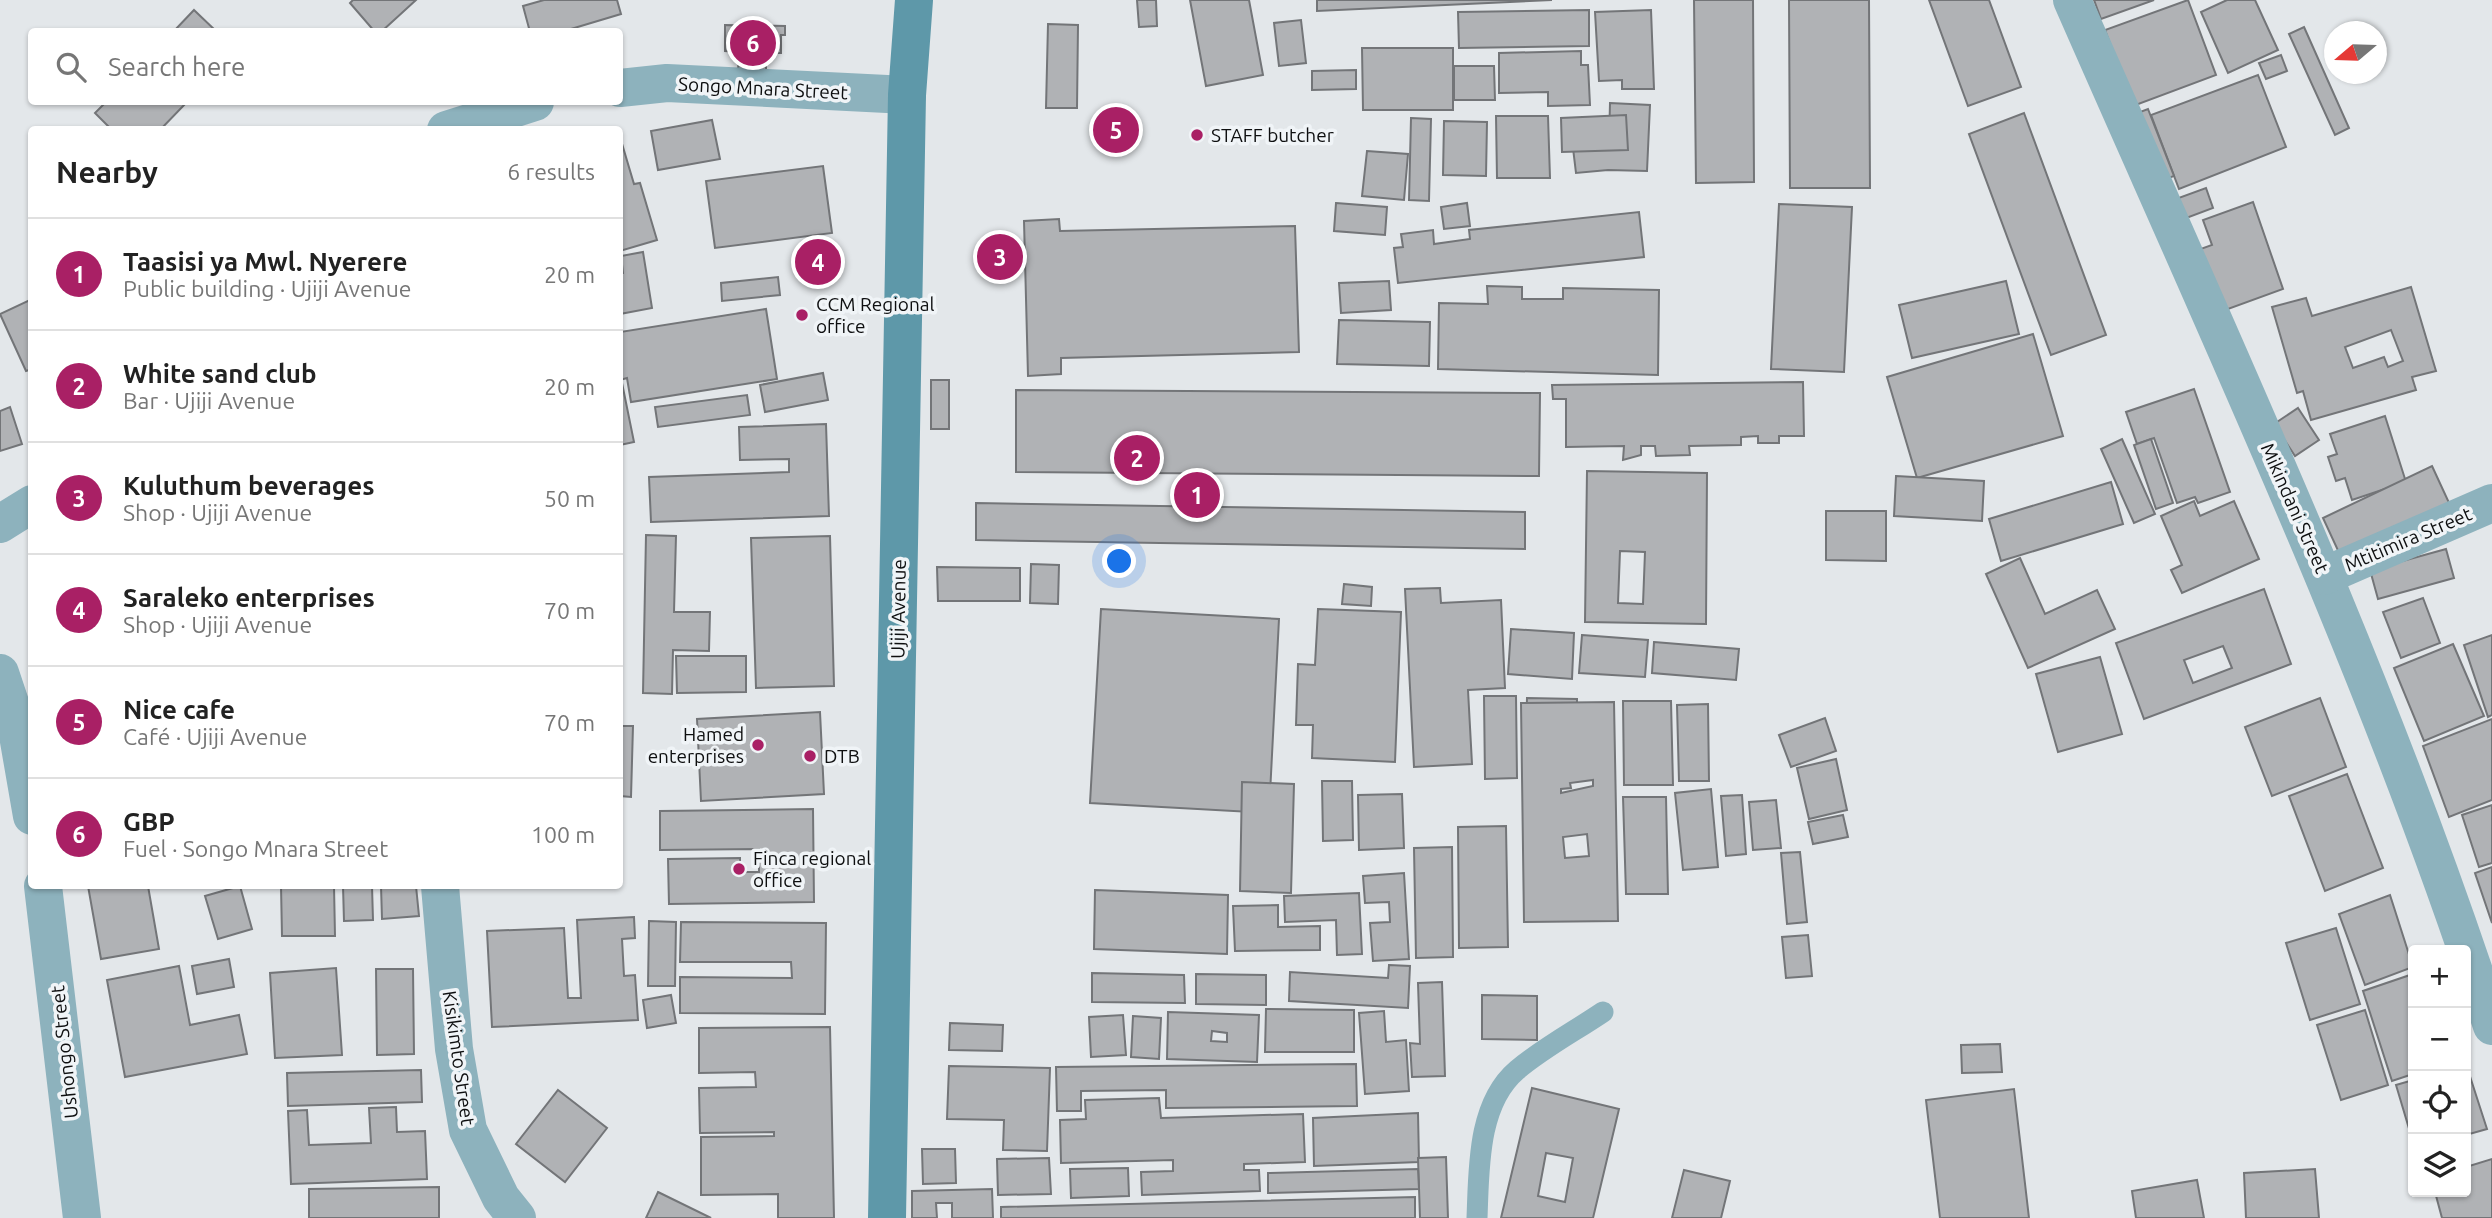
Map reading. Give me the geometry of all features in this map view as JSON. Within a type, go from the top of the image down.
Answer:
[{"type":"main road","name":"Ujiji Avenue","points":[[887,1218],[907,95],[914,0]]},
{"type":"street","name":"Mikindani Street","points":[[2072,0],[2325,576],[2453,906],[2492,1026]]},
{"type":"street","name":"Songo Mnara Street","points":[[623,88],[667,83],[907,95]]},
{"type":"street","points":[[459,126],[525,105]]},
{"type":"street","name":"Mtitimira Street","points":[[2325,576],[2492,503]]},
{"type":"street","points":[[0,524],[28,506]]},
{"type":"street","points":[[0,673],[15,718],[28,793]]},
{"type":"street","name":"Ushongo Street","points":[[43,889],[82,1218]]},
{"type":"street","name":"Kisikimto Street","points":[[440,889],[454,1049],[468,1130],[501,1198],[517,1218]]},
{"type":"lane","points":[[1477,1218],[1480,1151],[1494,1103],[1515,1072],[1603,1012]]},
{"type":"building","points":[[353,0],[416,0],[385,28],[372,28],[350,3]]},
{"type":"building","points":[[544,0],[617,0],[621,14],[574,28],[529,28],[523,6]]},
{"type":"building","points":[[1137,0],[1156,0],[1157,26],[1139,27]]},
{"type":"building","points":[[1190,0],[1249,0],[1263,75],[1206,86]]},
{"type":"building","points":[[1317,0],[1552,0],[1317,11]]},
{"type":"building","points":[[1694,0],[1753,0],[1754,182],[1696,183]]},
{"type":"building","points":[[1789,0],[1869,0],[1870,188],[1790,188]]},
{"type":"building","points":[[1929,0],[1989,0],[2021,87],[1968,106]]},
{"type":"building","points":[[2094,0],[2154,0],[2101,19]]},
{"type":"building","points":[[2188,0],[2216,75],[2133,106],[2105,30]]},
{"type":"building","points":[[2227,0],[2255,0],[2278,50],[2228,73],[2201,12]]},
{"type":"building","points":[[194,10],[213,28],[177,28]]},
{"type":"building","points":[[1589,10],[1589,46],[1459,48],[1458,12]]},
{"type":"building","points":[[1651,10],[1654,89],[1622,89],[1622,80],[1599,81],[1595,12]]},
{"type":"building","points":[[1301,20],[1306,63],[1279,66],[1274,23]]},
{"type":"building","points":[[1048,24],[1078,25],[1077,108],[1046,108]]},
{"type":"building","points":[[725,25],[785,26],[785,35],[781,35],[781,53],[766,53],[766,72],[738,72],[739,52],[725,51]]},
{"type":"building","points":[[2304,27],[2324,72],[2324,84],[2329,84],[2349,128],[2335,135],[2289,34]]},
{"type":"building","points":[[1362,48],[1453,48],[1453,110],[1363,110]]},
{"type":"building","points":[[1581,51],[1581,65],[1588,65],[1590,105],[1548,106],[1548,92],[1499,93],[1499,53]]},
{"type":"building","points":[[2281,55],[2287,71],[2266,79],[2259,63]]},
{"type":"building","points":[[1454,66],[1494,66],[1495,100],[1454,100]]},
{"type":"building","points":[[1356,70],[1356,89],[1312,90],[1312,71]]},
{"type":"building","points":[[2258,75],[2286,147],[2179,189],[2151,115]]},
{"type":"building","points":[[1610,103],[1650,105],[1647,171],[1576,173],[1573,148],[1609,143]]},
{"type":"building","points":[[103,105],[184,105],[164,126],[108,126],[95,113]]},
{"type":"building","points":[[2148,109],[2174,176],[2158,182],[2132,115]]},
{"type":"building","points":[[2024,113],[2106,335],[2051,355],[1969,134]]},
{"type":"building","points":[[1626,115],[1628,150],[1562,152],[1561,118]]},
{"type":"building","points":[[1496,116],[1548,116],[1550,178],[1497,178]]},
{"type":"building","points":[[1411,118],[1431,119],[1429,201],[1409,200]]},
{"type":"building","points":[[712,120],[720,159],[658,170],[651,131]]},
{"type":"building","points":[[1444,121],[1487,122],[1486,176],[1443,175]]},
{"type":"building","points":[[623,147],[634,184],[640,183],[657,240],[623,250]]},
{"type":"building","points":[[1367,151],[1408,154],[1404,200],[1362,196]]},
{"type":"building","points":[[823,166],[832,233],[715,248],[706,181]]},
{"type":"building","points":[[2206,188],[2213,208],[2181,220],[2173,200]]},
{"type":"building","points":[[2253,202],[2283,289],[2217,313],[2195,251],[2212,245],[2203,220]]},
{"type":"building","points":[[1336,203],[1387,207],[1385,235],[1334,231]]},
{"type":"building","points":[[1467,203],[1470,226],[1444,229],[1441,207]]},
{"type":"building","points":[[1779,204],[1852,207],[1844,372],[1771,369]]},
{"type":"building","points":[[1639,212],[1644,257],[1398,283],[1394,248],[1403,247],[1401,234],[1433,230],[1434,244],[1470,239],[1469,230]]},
{"type":"building","points":[[1059,219],[1060,231],[1295,226],[1299,352],[1061,358],[1061,374],[1028,376],[1024,221]]},
{"type":"building","points":[[643,252],[652,308],[623,313],[623,256]]},
{"type":"building","points":[[778,277],[780,295],[722,301],[721,283]]},
{"type":"building","points":[[1389,281],[1391,310],[1341,313],[1339,283]]},
{"type":"building","points":[[2006,281],[2019,334],[1912,358],[1899,305]]},
{"type":"building","points":[[1487,286],[1522,287],[1522,299],[1563,299],[1563,288],[1659,290],[1658,375],[1438,369],[1439,303],[1488,304]]},
{"type":"building","points":[[2411,287],[2436,371],[2412,377],[2416,390],[2311,420],[2303,391],[2297,393],[2272,307],[2306,298],[2312,316]],"holes":[[[2391,330],[2403,361],[2388,367],[2384,357],[2353,368],[2345,347]]]},
{"type":"building","points":[[28,301],[28,370],[26,371],[0,314]]},
{"type":"building","points":[[766,309],[777,379],[631,402],[627,378],[623,379],[623,332]]},
{"type":"building","points":[[1339,320],[1430,322],[1429,366],[1337,364]]},
{"type":"building","points":[[2033,334],[2063,436],[1917,478],[1887,377]]},
{"type":"building","points":[[823,373],[828,400],[765,412],[760,385]]},
{"type":"building","points":[[931,380],[949,380],[949,429],[931,429]]},
{"type":"building","points":[[1803,382],[1804,436],[1779,436],[1779,443],[1758,443],[1758,436],[1741,437],[1741,445],[1689,446],[1690,455],[1656,456],[1655,446],[1641,446],[1641,455],[1623,460],[1624,446],[1566,447],[1566,399],[1553,399],[1552,385]]},
{"type":"building","points":[[623,388],[634,442],[623,444]]},
{"type":"building","points":[[2194,389],[2230,492],[2198,503],[2195,497],[2177,503],[2154,438],[2137,444],[2126,412]]},
{"type":"building","points":[[1016,390],[1540,393],[1539,476],[1016,472]]},
{"type":"building","points":[[747,395],[750,415],[658,427],[655,407]]},
{"type":"building","points":[[10,407],[22,444],[0,451],[0,411]]},
{"type":"building","points":[[2298,408],[2319,440],[2295,456],[2274,424]]},
{"type":"building","points":[[2385,416],[2406,482],[2352,500],[2345,478],[2336,481],[2328,457],[2337,454],[2330,434]]},
{"type":"building","points":[[826,424],[829,516],[651,522],[649,477],[789,472],[789,459],[740,460],[739,427]]},
{"type":"building","points":[[2122,439],[2155,514],[2134,523],[2101,449]]},
{"type":"building","points":[[2151,439],[2173,503],[2156,509],[2134,445]]},
{"type":"building","points":[[2432,466],[2456,518],[2347,570],[2323,518]]},
{"type":"building","points":[[1587,471],[1707,473],[1706,624],[1585,622]],"holes":[[[1620,551],[1645,552],[1643,604],[1618,603]]]},
{"type":"building","points":[[1896,476],[1984,481],[1982,521],[1894,516]]},
{"type":"building","points":[[2111,482],[2123,524],[2001,561],[1989,519]]},
{"type":"building","points":[[2194,501],[2200,516],[2234,501],[2259,559],[2182,593],[2171,570],[2182,565],[2161,516]]},
{"type":"building","points":[[976,503],[1525,512],[1525,549],[976,540]]},
{"type":"building","points":[[1826,511],[1886,511],[1886,561],[1826,560]]},
{"type":"building","points":[[646,535],[676,536],[674,612],[710,612],[709,651],[673,650],[672,694],[643,693]]},
{"type":"building","points":[[830,536],[834,686],[756,688],[751,538]]},
{"type":"building","points":[[2446,549],[2454,578],[2378,599],[2370,570]]},
{"type":"building","points":[[2020,558],[2045,614],[2097,590],[2115,629],[2028,668],[1986,574]]},
{"type":"building","points":[[1031,564],[1059,565],[1058,604],[1030,603]]},
{"type":"building","points":[[937,567],[1020,568],[1020,601],[938,601]]},
{"type":"building","points":[[1344,584],[1372,587],[1371,606],[1342,604]]},
{"type":"building","points":[[1440,588],[1441,603],[1501,600],[1505,688],[1468,690],[1472,764],[1414,767],[1405,589]]},
{"type":"building","points":[[2264,589],[2291,664],[2144,719],[2116,643]],"holes":[[[2223,646],[2232,668],[2193,683],[2184,660]]]},
{"type":"building","points":[[2423,598],[2440,643],[2401,658],[2383,612]]},
{"type":"building","points":[[1101,609],[1279,619],[1269,813],[1090,803]]},
{"type":"building","points":[[1318,609],[1401,612],[1395,762],[1312,758],[1313,725],[1296,725],[1298,664],[1315,665]]},
{"type":"building","points":[[1511,629],[1574,633],[1572,679],[1508,674]]},
{"type":"building","points":[[1582,635],[1648,640],[1645,677],[1579,673]]},
{"type":"building","points":[[2492,635],[2492,715],[2488,717],[2464,645]]},
{"type":"building","points":[[1654,642],[1739,649],[1736,680],[1652,673]]},
{"type":"building","points":[[2453,644],[2484,716],[2424,741],[2394,668]]},
{"type":"building","points":[[676,656],[746,656],[746,692],[677,693]]},
{"type":"building","points":[[2100,657],[2122,734],[2058,752],[2036,674]]},
{"type":"building","points":[[1484,696],[1516,696],[1517,778],[1485,779]]},
{"type":"building","points":[[1527,698],[1577,699],[1576,774],[1525,773]]},
{"type":"building","points":[[2320,698],[2346,767],[2272,796],[2245,727]]},
{"type":"building","points":[[1623,701],[1671,701],[1673,785],[1624,785]]},
{"type":"building","points":[[1614,702],[1618,921],[1524,922],[1521,703]],"holes":[[[1593,780],[1593,786],[1561,793],[1561,789],[1571,788],[1570,783]],[[1587,834],[1589,856],[1565,858],[1563,837]]]},
{"type":"building","points":[[1708,704],[1709,781],[1679,781],[1677,705]]},
{"type":"building","points":[[820,712],[824,794],[701,801],[697,719]]},
{"type":"building","points":[[1825,718],[1836,751],[1791,767],[1779,735]]},
{"type":"building","points":[[2492,719],[2492,800],[2449,817],[2423,746]]},
{"type":"building","points":[[623,726],[633,726],[631,797],[623,796]]},
{"type":"building","points":[[1836,759],[1847,810],[1809,819],[1797,768]]},
{"type":"building","points":[[2347,774],[2383,868],[2325,891],[2289,796]]},
{"type":"building","points":[[1322,781],[1352,781],[1353,840],[1323,841]]},
{"type":"building","points":[[1242,782],[1294,784],[1291,893],[1240,891]]},
{"type":"building","points":[[1711,789],[1718,867],[1683,870],[1675,793]]},
{"type":"building","points":[[1402,794],[1404,848],[1359,850],[1358,795]]},
{"type":"building","points":[[1742,795],[1746,854],[1726,856],[1721,796]]},
{"type":"building","points":[[1623,797],[1666,797],[1668,894],[1626,894]]},
{"type":"building","points":[[1776,800],[1781,848],[1753,850],[1749,802]]},
{"type":"building","points":[[2492,805],[2492,863],[2479,867],[2462,815]]},
{"type":"building","points":[[813,809],[814,902],[669,904],[668,859],[740,858],[740,872],[759,872],[759,849],[660,850],[660,811]]},
{"type":"building","points":[[1843,815],[1848,837],[1813,844],[1808,822]]},
{"type":"building","points":[[1506,826],[1508,947],[1459,948],[1458,827]]},
{"type":"building","points":[[1452,847],[1453,957],[1416,958],[1414,848]]},
{"type":"building","points":[[1800,852],[1807,922],[1787,924],[1781,853]]},
{"type":"building","points":[[2492,867],[2492,923],[2475,873]]},
{"type":"building","points":[[1404,873],[1409,959],[1373,961],[1370,923],[1390,922],[1389,902],[1365,903],[1363,876]]},
{"type":"building","points":[[89,889],[149,889],[159,949],[101,959]]},
{"type":"building","points":[[230,889],[241,889],[252,929],[218,939],[205,896]]},
{"type":"building","points":[[281,889],[334,889],[335,936],[282,936]]},
{"type":"building","points":[[343,889],[372,889],[373,920],[344,921]]},
{"type":"building","points":[[381,889],[416,889],[419,916],[382,919]]},
{"type":"building","points":[[1095,890],[1228,895],[1227,954],[1094,949]]},
{"type":"building","points":[[1359,893],[1362,954],[1337,955],[1336,920],[1285,922],[1284,896]]},
{"type":"building","points":[[2390,895],[2408,951],[2408,969],[2365,985],[2339,914]]},
{"type":"building","points":[[1278,905],[1278,927],[1320,926],[1320,950],[1235,951],[1233,906]]},
{"type":"building","points":[[634,917],[635,938],[622,939],[624,976],[635,975],[638,1020],[492,1027],[487,931],[564,928],[568,998],[581,998],[577,920]]},
{"type":"building","points":[[649,921],[676,922],[675,986],[648,986]]},
{"type":"building","points":[[681,922],[826,923],[825,1014],[680,1013],[680,977],[792,978],[791,962],[680,962]]},
{"type":"building","points":[[2336,928],[2360,1004],[2310,1020],[2286,943]]},
{"type":"building","points":[[1808,935],[1812,976],[1786,978],[1782,937]]},
{"type":"building","points":[[229,959],[234,987],[197,994],[192,966]]},
{"type":"building","points":[[1389,965],[1410,966],[1408,1008],[1289,1001],[1290,972],[1388,978]]},
{"type":"building","points":[[179,966],[190,1025],[239,1015],[247,1054],[125,1077],[107,980]]},
{"type":"building","points":[[336,968],[342,1055],[275,1058],[270,973]]},
{"type":"building","points":[[376,969],[413,969],[414,1054],[377,1055]]},
{"type":"building","points":[[1092,973],[1184,975],[1185,1003],[1092,1002]]},
{"type":"building","points":[[1196,974],[1266,975],[1266,1005],[1196,1004]]},
{"type":"building","points":[[2408,976],[2408,1076],[2392,1081],[2363,991]]},
{"type":"building","points":[[1442,982],[1445,1076],[1412,1077],[1410,1043],[1420,1044],[1418,983]]},
{"type":"building","points":[[671,995],[676,1023],[647,1028],[643,1000]]},
{"type":"building","points":[[1482,995],[1537,996],[1537,1040],[1482,1039]]},
{"type":"building","points":[[1266,1009],[1354,1010],[1354,1052],[1265,1052]]},
{"type":"building","points":[[2365,1010],[2388,1085],[2341,1100],[2317,1025]]},
{"type":"building","points":[[1384,1011],[1386,1042],[1406,1040],[1409,1091],[1365,1094],[1359,1013]]},
{"type":"building","points":[[1168,1012],[1259,1015],[1257,1062],[1167,1059]],"holes":[[[1212,1031],[1227,1033],[1227,1042],[1211,1041]]]},
{"type":"building","points":[[1123,1015],[1126,1055],[1091,1057],[1089,1017]]},
{"type":"building","points":[[1133,1016],[1161,1018],[1159,1059],[1131,1057]]},
{"type":"building","points":[[950,1023],[1003,1025],[1002,1051],[949,1050]]},
{"type":"building","points":[[830,1027],[834,1218],[778,1218],[778,1194],[701,1195],[701,1137],[774,1136],[774,1132],[700,1133],[699,1088],[756,1087],[755,1072],[699,1073],[699,1028]]},
{"type":"building","points":[[2000,1044],[2002,1072],[1962,1073],[1961,1045]]},
{"type":"building","points":[[1356,1064],[1357,1106],[1166,1108],[1166,1090],[1081,1091],[1081,1111],[1057,1111],[1056,1067]]},
{"type":"building","points":[[949,1066],[1050,1068],[1047,1151],[1003,1150],[1004,1120],[947,1119]]},
{"type":"building","points":[[421,1070],[422,1102],[288,1106],[287,1073]]},
{"type":"building","points":[[2471,1079],[2487,1129],[2471,1134]]},
{"type":"building","points":[[2408,1081],[2408,1125],[2396,1085]]},
{"type":"building","points":[[1532,1088],[1619,1109],[1593,1218],[1501,1218]],"holes":[[[1546,1153],[1573,1158],[1565,1202],[1538,1196]]]},
{"type":"building","points":[[2014,1089],[2029,1218],[1940,1218],[1926,1100]]},
{"type":"building","points":[[558,1090],[607,1128],[565,1182],[516,1144]]},
{"type":"building","points":[[1159,1098],[1161,1118],[1303,1114],[1305,1162],[1244,1164],[1244,1170],[1259,1170],[1260,1191],[1142,1195],[1141,1172],[1173,1171],[1173,1160],[1061,1163],[1060,1120],[1086,1119],[1085,1100]]},
{"type":"building","points":[[396,1107],[397,1132],[425,1131],[427,1179],[291,1184],[288,1111],[307,1110],[309,1145],[371,1143],[369,1108]]},
{"type":"building","points":[[1418,1113],[1419,1162],[1314,1166],[1313,1118]]},
{"type":"building","points":[[922,1149],[955,1149],[956,1183],[923,1184]]},
{"type":"building","points":[[1446,1157],[1448,1218],[1420,1218],[1418,1158]]},
{"type":"building","points":[[1049,1158],[1051,1194],[998,1195],[997,1159]]},
{"type":"building","points":[[2492,1159],[2492,1218],[2442,1218],[2436,1197],[2471,1197],[2471,1165]]},
{"type":"building","points":[[1128,1168],[1129,1196],[1071,1198],[1070,1169]]},
{"type":"building","points":[[1418,1169],[1419,1189],[1268,1193],[1268,1173]]},
{"type":"building","points":[[2315,1169],[2319,1218],[2246,1218],[2244,1173]]},
{"type":"building","points":[[1684,1170],[1730,1181],[1721,1218],[1672,1218]]},
{"type":"building","points":[[2197,1180],[2204,1218],[2136,1218],[2132,1191]]},
{"type":"building","points":[[439,1187],[439,1218],[309,1218],[309,1189]]},
{"type":"building","points":[[992,1189],[993,1218],[952,1218],[952,1203],[936,1203],[937,1218],[912,1218],[912,1191]]},
{"type":"building","points":[[658,1192],[711,1218],[646,1218]]},
{"type":"building","points":[[1415,1197],[1415,1218],[1001,1218],[1001,1207]]},
{"type":"place","name":"GBP","points":[[753,43]]},
{"type":"place","name":"Nice cafe","points":[[1116,130]]},
{"type":"place","name":"STAFF butcher","points":[[1197,135]]},
{"type":"place","name":"Kuluthum beverages","points":[[1000,257]]},
{"type":"place","name":"Saraleko enterprises","points":[[818,262]]},
{"type":"place","name":"CCM Regional office","points":[[802,315]]},
{"type":"place","name":"White sand club","points":[[1137,458]]},
{"type":"place","name":"Taasisi ya Mwl. Nyerere","points":[[1197,495]]},
{"type":"place","name":"Hamed enterprises","points":[[758,745]]},
{"type":"place","name":"DTB","points":[[810,756]]},
{"type":"place","name":"Finca regional office","points":[[739,869]]}]
